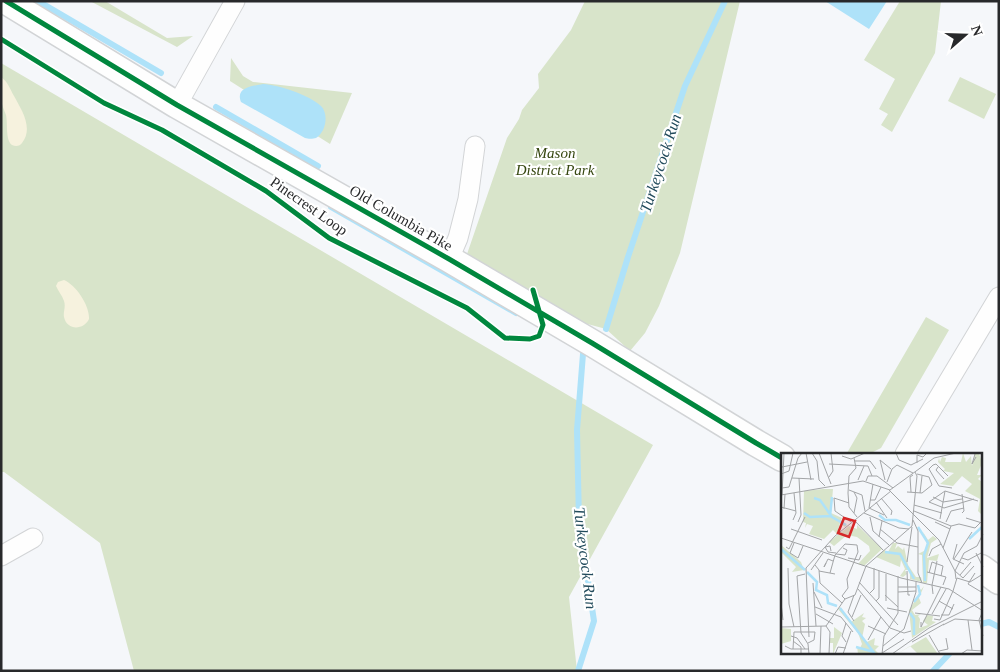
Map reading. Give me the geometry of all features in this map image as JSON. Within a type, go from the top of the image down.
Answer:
[{"type":"street","name":"Old Columbia Pike","points":[[6,1],[177,105],[449,259],[781,457]]},
{"type":"street","points":[[177,105],[235,1]]},
{"type":"street","points":[[449,259],[458,238],[468,199],[475,146]]},
{"type":"street","points":[[906,453],[999,297]]},
{"type":"street","points":[[1,556],[33,538]]},
{"type":"street","points":[[982,569],[999,581]]},
{"type":"green space","points":[[90,1],[105,1],[167,38],[193,36],[177,47]]},
{"type":"green space","name":"Mason District Park","points":[[585,1],[740,1],[680,253],[659,306],[645,333],[630,351],[606,329],[569,319],[466,257],[507,138],[519,119],[522,110],[539,88],[538,74],[571,30]]},
{"type":"green space","points":[[900,1],[941,1],[935,53],[892,132],[881,125],[888,114],[879,109],[895,79],[864,60]]},
{"type":"green space","points":[[231,58],[243,76],[253,82],[352,93],[330,144],[230,81]]},
{"type":"green space","points":[[1,63],[653,445],[569,597],[577,671],[134,671],[100,543],[4,472],[1,472]]},
{"type":"green space","points":[[960,77],[996,94],[984,119],[948,101]]},
{"type":"green space","points":[[926,317],[949,330],[881,448],[871,453],[847,453]]},
{"type":"sand","points":[[1,77],[9,86],[27,125],[25,137],[18,146],[12,145],[8,139],[6,115],[1,100]]},
{"type":"sand","points":[[64,280],[73,286],[85,302],[89,319],[87,323],[80,327],[68,325],[64,317],[64,301],[56,286],[58,282]]},
{"type":"water","points":[[825,1],[887,1],[869,29]]},
{"type":"water","points":[[263,84],[294,91],[321,106],[326,118],[322,132],[316,138],[305,138],[241,102],[240,93],[243,90]]},
{"type":"waterway","points":[[38,1],[161,73]]},
{"type":"waterway","name":"Turkeycock Run","points":[[606,329],[685,86],[725,1]]},
{"type":"waterway","points":[[216,107],[318,166]]},
{"type":"waterway","points":[[331,207],[516,313]]},
{"type":"waterway","name":"Turkeycock Run","points":[[578,671],[594,621],[579,521],[577,430],[583,354]]},
{"type":"waterway","name":"Turkeycock Run","points":[[982,624],[989,622],[999,627]]},
{"type":"waterway","name":"Turkeycock Run","points":[[933,671],[949,654]]},
{"type":"cycle path","name":"Pinecrest Loop","points":[[6,1],[177,105],[449,259],[781,457]]},
{"type":"cycle path","name":"Pinecrest Loop","points":[[1,39],[104,103],[162,130],[266,191],[329,238],[467,308],[505,338],[530,339],[539,336],[543,325],[533,290]]}]
